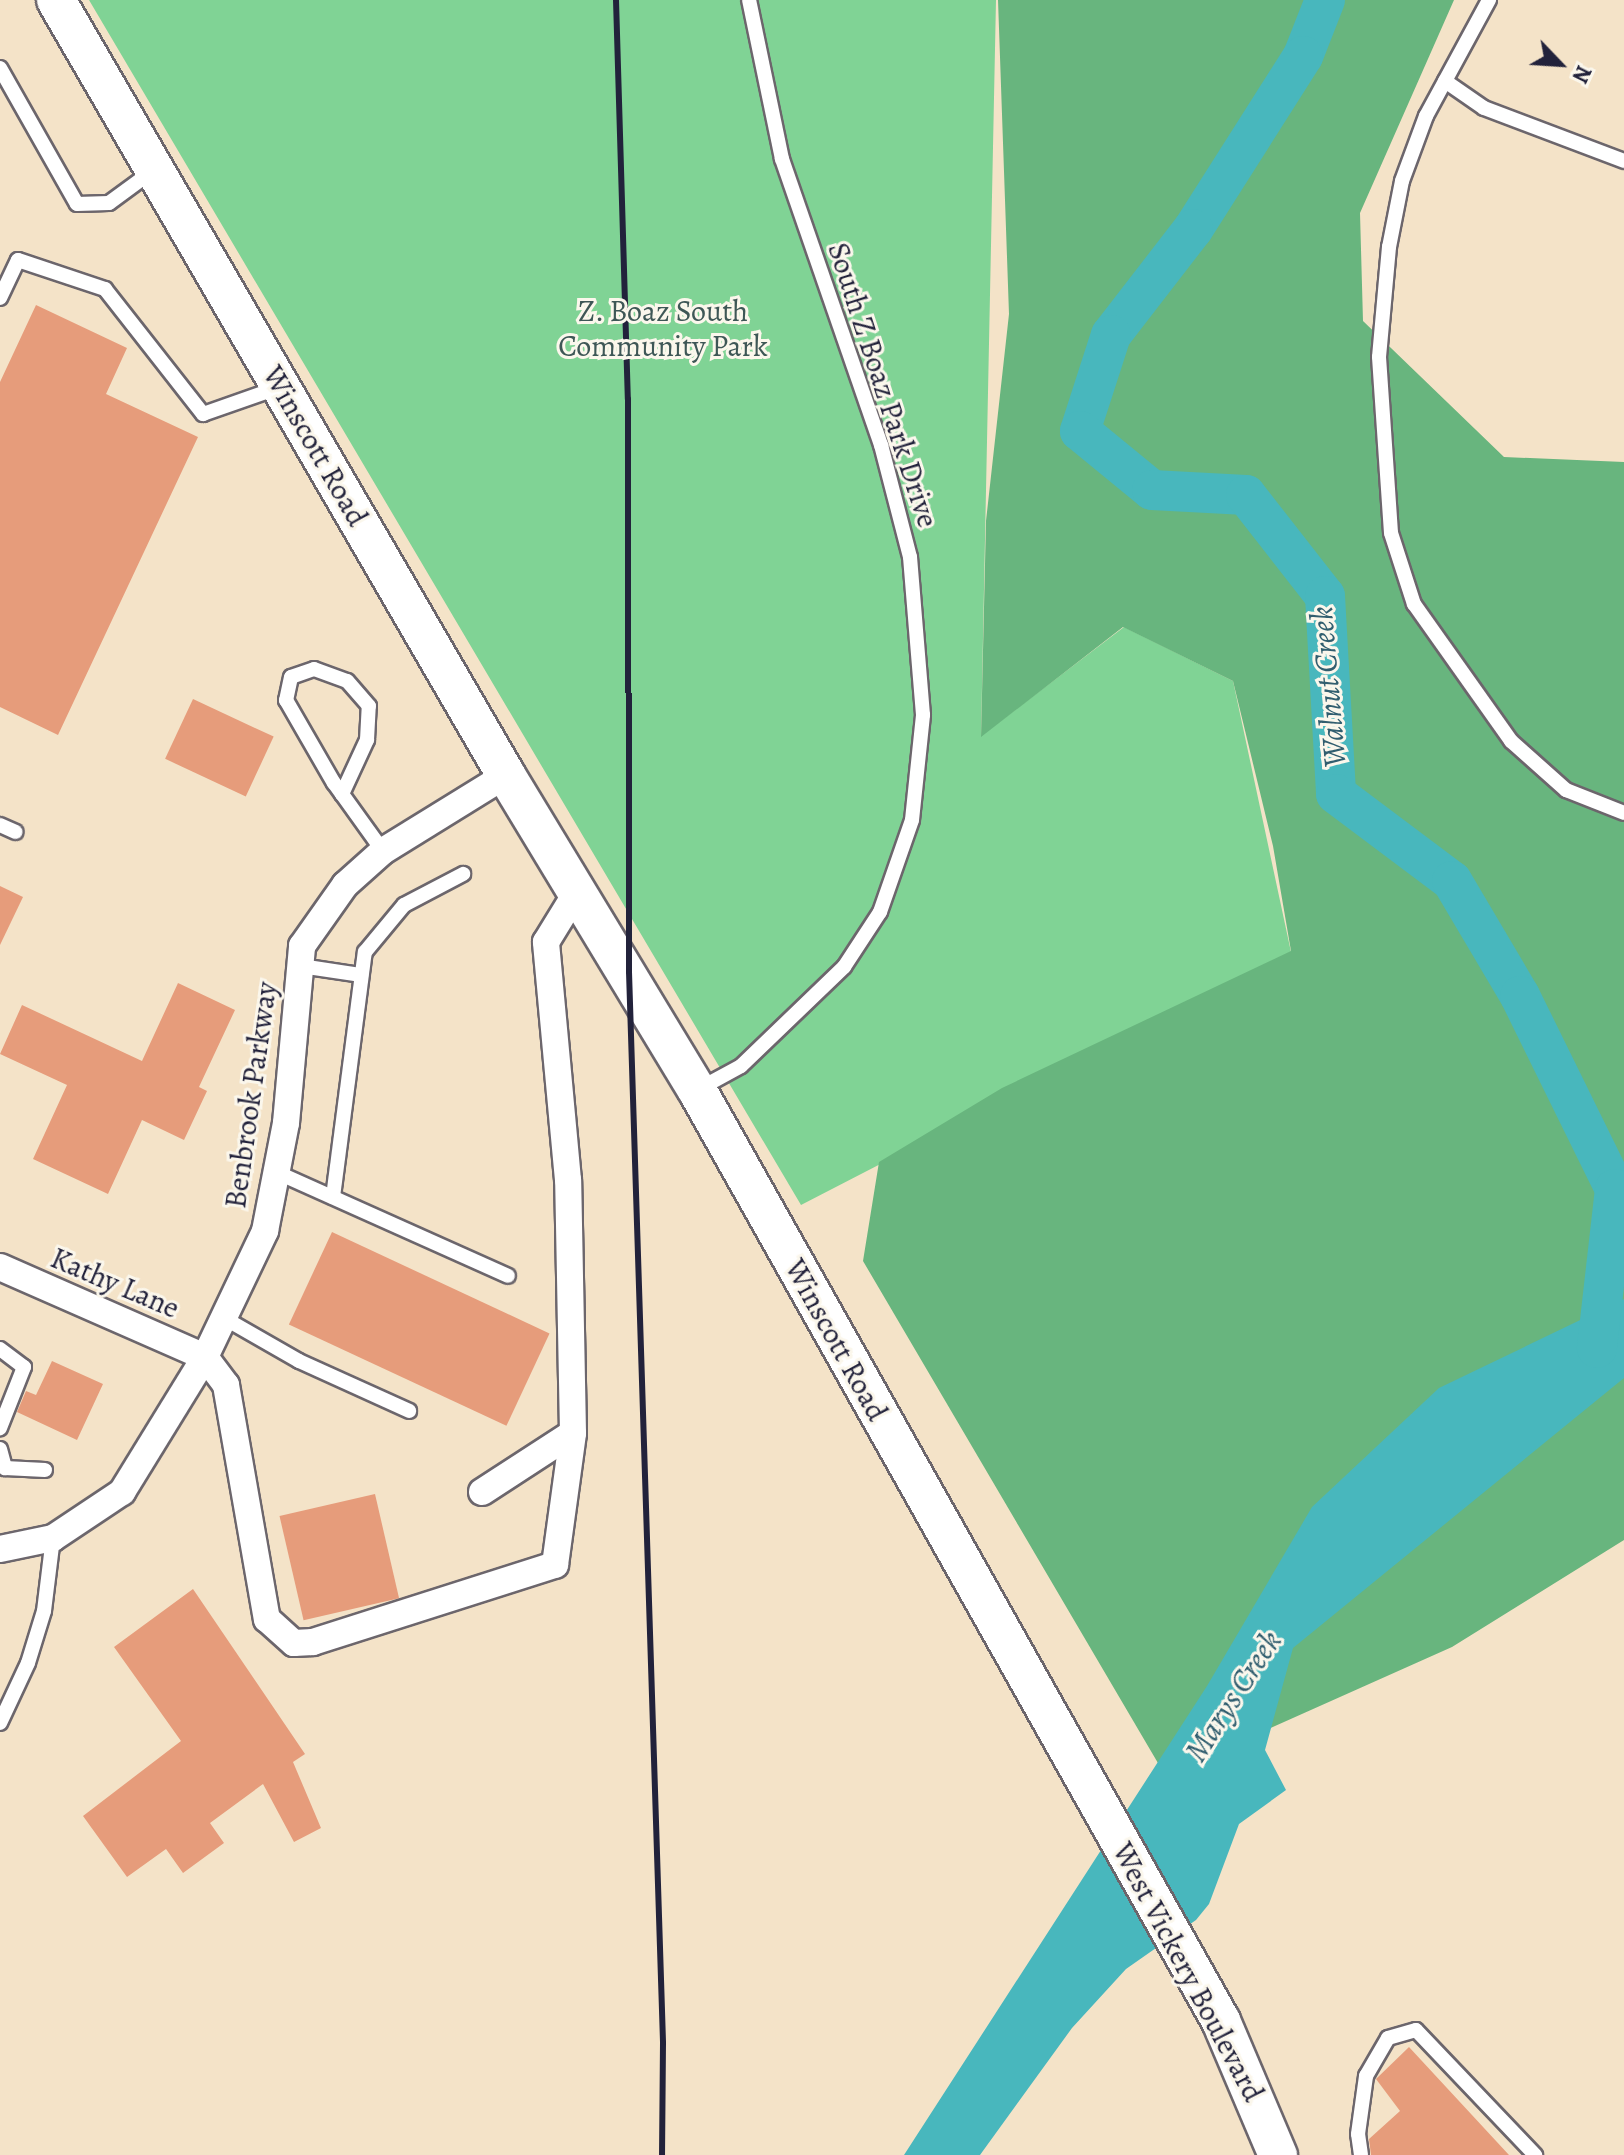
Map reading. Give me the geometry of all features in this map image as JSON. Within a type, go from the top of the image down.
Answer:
[{"type":"main road","name":"Winscott Road","points":[[56,0],[506,775],[697,1090],[1090,1792]]},
{"type":"main road","name":"West Vickery Boulevard","points":[[1090,1792],[1206,1995],[1261,2106],[1278,2155]]},
{"type":"street","name":"Benbrook Parkway","points":[[0,1549],[53,1538],[122,1492],[205,1357],[265,1231],[276,1172],[302,946],[337,897],[383,851],[506,775]]},
{"type":"street","points":[[205,1357],[226,1385],[267,1619],[294,1643],[313,1642],[555,1565],[573,1433],[568,1180],[546,942],[578,890]]},
{"type":"street","name":"Kathy Lane","points":[[0,1267],[205,1357]]},
{"type":"street","points":[[482,1492],[573,1433]]},
{"type":"lane","name":"South Z Boaz Park Drive","points":[[697,1090],[741,1066],[844,967],[880,912],[912,820],[923,715],[910,557],[881,445],[782,159],[749,0]]},
{"type":"lane","points":[[1489,0],[1445,81],[1402,181],[1389,247],[1379,357],[1391,533],[1414,604],[1511,741],[1566,790],[1624,813]]},
{"type":"lane","points":[[0,68],[77,204],[109,203],[154,169]]},
{"type":"lane","points":[[1445,81],[1484,108],[1624,161]]},
{"type":"lane","points":[[0,298],[18,260],[105,289],[203,414],[280,386]]},
{"type":"lane","points":[[342,794],[367,740],[369,706],[347,681],[314,669],[291,677],[286,700],[342,794],[383,851]]},
{"type":"lane","points":[[0,825],[16,832]]},
{"type":"lane","points":[[333,1197],[365,952],[404,905],[463,874]]},
{"type":"lane","points":[[301,966],[361,975]]},
{"type":"lane","points":[[276,1172],[508,1276]]},
{"type":"lane","points":[[224,1318],[299,1361],[409,1411]]},
{"type":"lane","points":[[0,1349],[24,1367],[0,1428]]},
{"type":"lane","points":[[0,1449],[3,1472],[45,1470]]},
{"type":"lane","points":[[0,1723],[28,1663],[44,1611],[53,1538]]},
{"type":"lane","points":[[1361,2155],[1358,2134],[1366,2076],[1388,2038],[1416,2030],[1535,2155]]},
{"type":"green space","name":"Z. Boaz South Community Park","points":[[89,0],[996,0],[981,736],[1124,627],[1233,681],[1291,952],[801,1205]]},
{"type":"green space","points":[[998,0],[1454,0],[1360,213],[1363,321],[1504,457],[1624,462],[1624,1540],[1452,1647],[1165,1775],[863,1261],[879,1162],[1002,1088],[1291,951],[1273,846],[1233,681],[1123,627],[981,737],[986,521],[1009,314]]},
{"type":"water","name":"Marys Creek","points":[[1624,1299],[1624,1378],[1293,1648],[1265,1750],[1286,1790],[1239,1824],[1209,1904],[1196,1920],[1126,1969],[1072,2028],[980,2155],[904,2155],[1207,1686],[1312,1507],[1439,1388]]},
{"type":"building","points":[[36,305],[127,348],[106,394],[198,437],[58,735],[0,707],[0,382]]},
{"type":"building","points":[[193,699],[274,737],[246,796],[165,759]]},
{"type":"building","points":[[0,886],[23,897],[0,945]]},
{"type":"building","points":[[178,983],[235,1010],[199,1087],[207,1091],[184,1140],[142,1120],[108,1194],[33,1159],[67,1085],[0,1054],[22,1005],[142,1061]]},
{"type":"building","points":[[332,1232],[550,1333],[506,1426],[289,1324]]},
{"type":"building","points":[[52,1361],[103,1384],[77,1440],[17,1412],[26,1391],[36,1395]]},
{"type":"building","points":[[375,1494],[399,1598],[304,1620],[280,1516]]},
{"type":"building","points":[[193,1589],[305,1754],[293,1762],[321,1828],[294,1842],[263,1784],[210,1823],[224,1843],[183,1873],[166,1849],[127,1877],[83,1816],[181,1741],[114,1647]]},
{"type":"building","points":[[1409,2047],[1509,2155],[1371,2155],[1369,2139],[1400,2111],[1376,2079]]},
{"type":"waterway","name":"Walnut Creek","points":[[1325,0],[1303,56],[1193,229],[1111,335],[1080,431],[1152,490],[1246,495],[1325,596],[1336,794],[1452,881],[1520,996],[1615,1189],[1597,1348]]},
{"type":"railway","points":[[616,0],[628,399],[629,972],[663,2043],[662,2155]]}]
